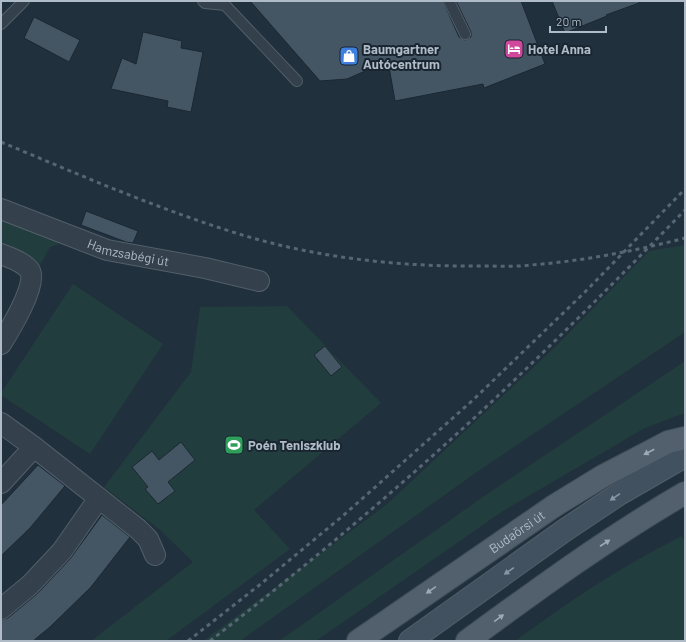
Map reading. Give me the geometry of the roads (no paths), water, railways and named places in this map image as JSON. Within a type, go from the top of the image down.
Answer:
[{"type":"main road","name":"Budaörsi út","points":[[358,641],[554,506],[603,476],[668,442],[685,438]]},
{"type":"main road","points":[[410,641],[565,530],[619,494],[685,456]]},
{"type":"main road","points":[[467,641],[588,554],[649,514],[685,493]]},
{"type":"street","name":"Hamzsabégi út","points":[[1,209],[107,250],[205,268],[259,281]]},
{"type":"street","points":[[1,254],[18,261],[30,270],[32,279],[28,292],[1,344]]},
{"type":"street","points":[[1,423],[34,447],[138,530],[148,539],[155,555]]},
{"type":"street","points":[[1,483],[34,447]]},
{"type":"street","points":[[1,609],[30,585],[62,551],[99,498]]},
{"type":"lane","points":[[1,24],[24,1]]},
{"type":"lane","points":[[202,1],[205,3],[225,5],[297,81]]},
{"type":"lane","points":[[449,1],[465,34]]},
{"type":"railway","points":[[1,142],[179,214],[268,242],[328,255],[389,263],[420,265],[525,266],[609,255],[685,238]]},
{"type":"railway","points":[[188,641],[262,583],[345,514],[473,400],[585,292],[685,189]]},
{"type":"railway","points":[[210,641],[351,527],[453,438],[562,334],[685,210]]},
{"type":"place","name":"Hotel Anna","points":[[514,49]]},
{"type":"place","name":"Baumgartner Autócentrum","points":[[349,56]]},
{"type":"place","name":"Poén Teniszklub","points":[[234,445]]}]
